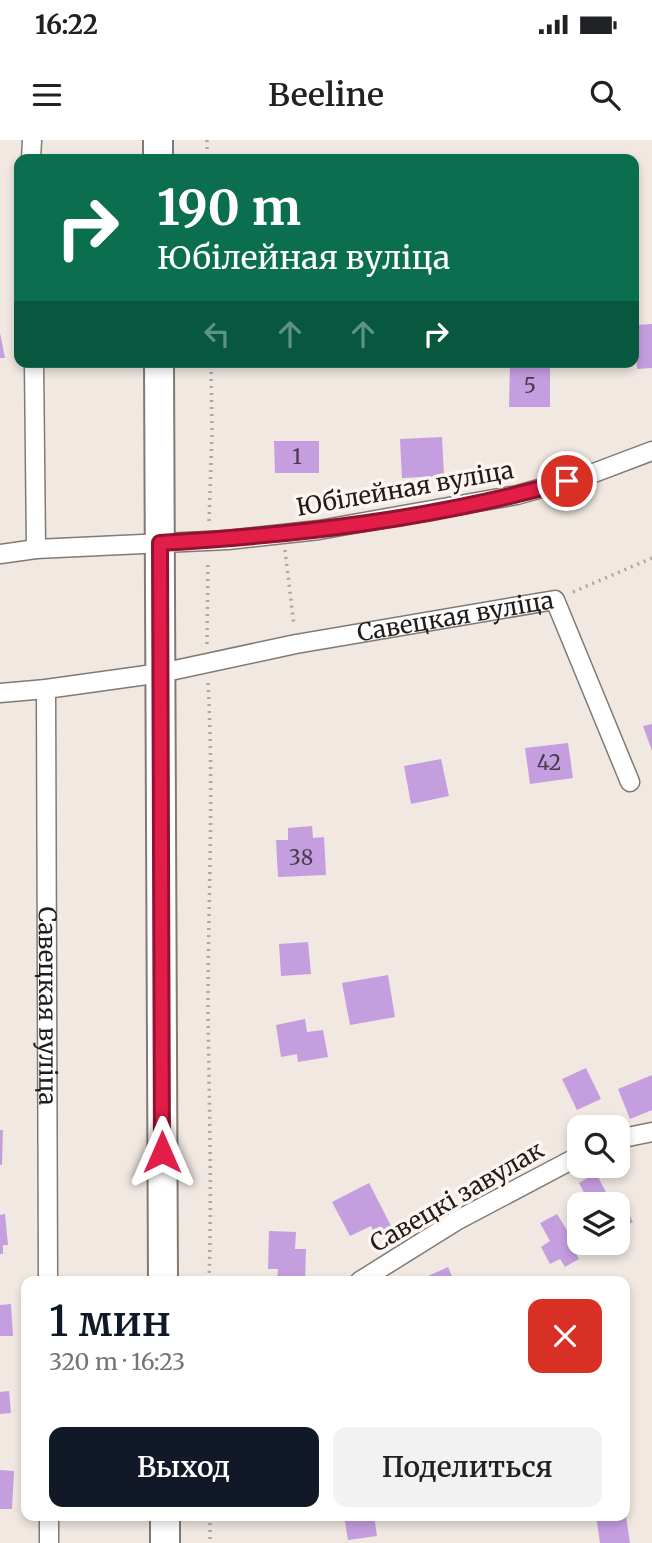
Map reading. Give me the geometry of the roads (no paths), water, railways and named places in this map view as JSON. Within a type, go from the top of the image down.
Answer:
[{"type":"main road","points":[[159,368],[163,1276]]},
{"type":"main road","points":[[165,1521],[165,1543]]},
{"type":"street","points":[[34,368],[36,549]]},
{"type":"street","name":"Юбілейная вуліца","points":[[0,554],[36,549],[209,540],[319,530],[517,495],[592,474],[652,451]]},
{"type":"street","name":"Савецкая вуліца","points":[[0,693],[161,673],[296,644],[555,600],[630,782]]},
{"type":"street","name":"Савецкая вуліца","points":[[46,689],[48,1276]]},
{"type":"street","points":[[630,1137],[652,1132]]},
{"type":"street","name":"Савецкі завулак","points":[[368,1276],[456,1221],[567,1162]]},
{"type":"street","points":[[49,1521],[49,1543]]}]
